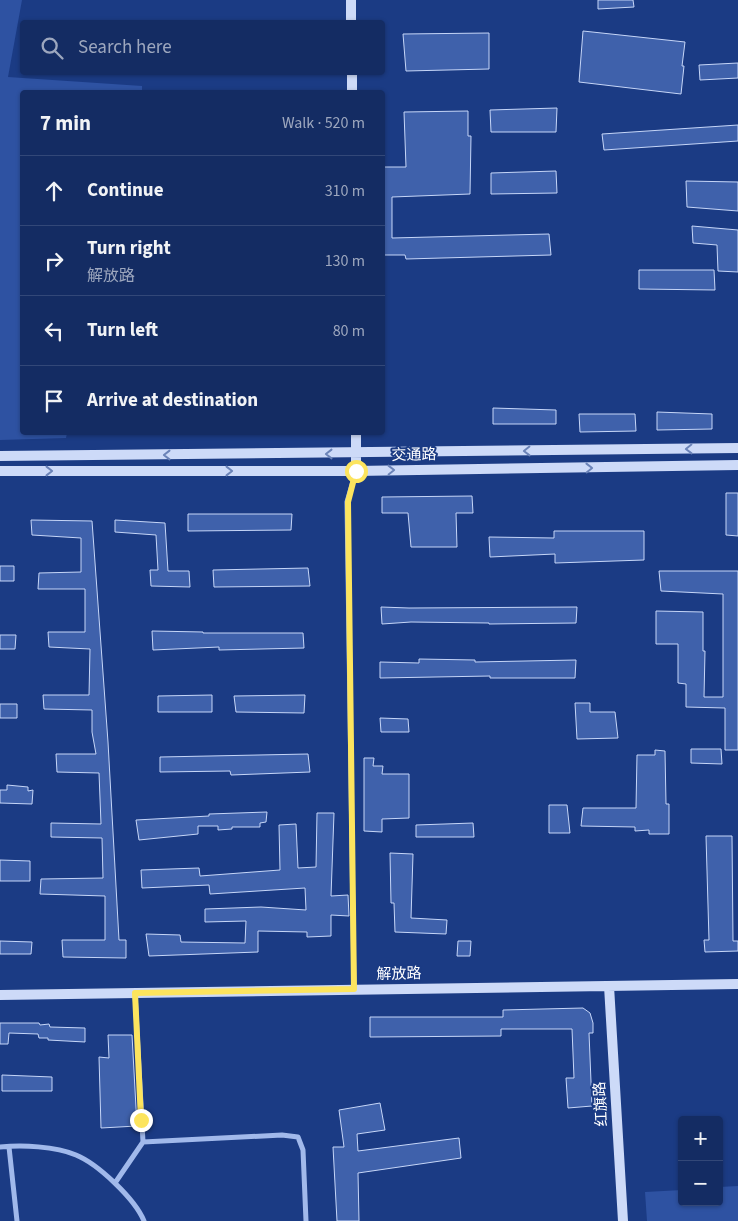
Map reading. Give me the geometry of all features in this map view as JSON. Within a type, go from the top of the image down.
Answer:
[{"type":"main road","points":[[351,0],[351,20]]},
{"type":"main road","points":[[352,75],[352,90]]},
{"type":"main road","points":[[356,435],[356,471]]},
{"type":"main road","points":[[0,456],[356,454],[738,448]]},
{"type":"main road","name":"交通路","points":[[0,470],[356,471],[738,465]]},
{"type":"main road","name":"解放路","points":[[0,995],[738,984]]},
{"type":"main road","name":"红旗路","points":[[609,986],[623,1221]]},
{"type":"street","points":[[354,989],[348,502],[356,471]]},
{"type":"street","points":[[115,1183],[143,1142],[135,993]]},
{"type":"street","points":[[143,1142],[282,1135],[298,1137],[303,1150],[306,1221]]},
{"type":"street","points":[[9,1147],[17,1221]]},
{"type":"street","points":[[0,1148],[45,1148],[76,1155],[115,1183],[132,1202],[144,1221]]},
{"type":"shaded area","points":[[0,0],[22,0],[8,77],[142,86],[142,90],[20,90],[20,435],[67,435],[66,438],[0,440]]},
{"type":"shaded area","points":[[738,1186],[738,1221],[647,1221],[645,1192],[678,1190],[678,1206],[723,1206],[723,1187]]},
{"type":"building","points":[[598,0],[633,0],[634,7],[598,9]]},
{"type":"building","points":[[583,31],[685,42],[681,94],[579,82]]},
{"type":"building","points":[[489,33],[489,69],[406,71],[403,34]]},
{"type":"building","points":[[738,63],[738,78],[700,80],[699,65]]},
{"type":"building","points":[[557,108],[556,132],[491,132],[490,110]]},
{"type":"building","points":[[468,111],[468,136],[471,136],[470,194],[392,197],[392,238],[549,234],[551,255],[406,259],[405,255],[385,255],[385,167],[406,167],[404,112]]},
{"type":"building","points":[[738,125],[738,141],[604,150],[602,134]]},
{"type":"building","points":[[556,171],[557,193],[491,194],[491,173]]},
{"type":"building","points":[[686,181],[738,182],[738,211],[687,207]]},
{"type":"building","points":[[692,226],[738,230],[738,272],[718,271],[717,245],[693,243]]},
{"type":"building","points":[[639,270],[714,270],[715,290],[639,289]]},
{"type":"building","points":[[493,408],[556,410],[556,424],[493,424]]},
{"type":"building","points":[[657,412],[712,414],[712,429],[657,430]]},
{"type":"building","points":[[579,414],[635,414],[636,431],[580,432]]},
{"type":"building","points":[[726,493],[738,493],[738,536],[726,535]]},
{"type":"building","points":[[472,496],[473,513],[456,513],[457,547],[411,547],[408,513],[382,513],[382,497]]},
{"type":"building","points":[[188,514],[292,514],[291,530],[188,531]]},
{"type":"building","points":[[31,520],[92,521],[108,742],[119,940],[126,940],[126,958],[63,957],[62,940],[105,940],[105,896],[40,894],[41,879],[103,878],[102,838],[51,837],[51,823],[101,824],[99,773],[57,772],[56,754],[96,754],[92,732],[92,710],[44,709],[43,695],[89,695],[90,649],[49,647],[48,632],[85,632],[85,589],[38,589],[39,573],[81,572],[81,538],[32,535]]},
{"type":"building","points":[[115,520],[165,523],[168,571],[189,571],[190,587],[151,586],[150,570],[158,570],[156,535],[115,532]]},
{"type":"building","points":[[554,531],[644,531],[644,560],[555,563],[555,554],[490,557],[489,537],[554,538]]},
{"type":"building","points":[[0,566],[14,566],[14,581],[0,581]]},
{"type":"building","points":[[308,568],[310,586],[214,587],[213,570]]},
{"type":"building","points":[[659,571],[738,571],[738,750],[725,750],[725,708],[686,707],[686,684],[678,683],[678,644],[656,644],[656,611],[703,612],[703,651],[705,651],[704,697],[723,697],[723,594],[661,591]]},
{"type":"building","points":[[381,607],[577,607],[576,623],[489,624],[411,622],[382,624]]},
{"type":"building","points":[[152,631],[303,633],[304,648],[219,650],[219,647],[153,650]]},
{"type":"building","points":[[0,635],[16,635],[15,649],[0,649]]},
{"type":"building","points":[[419,659],[475,660],[475,662],[576,660],[575,678],[490,678],[490,676],[380,678],[380,662],[419,663]]},
{"type":"building","points":[[212,695],[212,712],[158,712],[158,696]]},
{"type":"building","points":[[305,695],[304,713],[236,712],[234,696]]},
{"type":"building","points":[[575,703],[590,703],[590,712],[615,712],[618,738],[577,739]]},
{"type":"building","points":[[0,704],[17,704],[17,718],[0,718]]},
{"type":"building","points":[[380,718],[408,719],[409,732],[381,732]]},
{"type":"building","points":[[691,749],[721,749],[722,764],[691,763]]},
{"type":"building","points":[[655,750],[665,751],[666,804],[669,804],[669,834],[649,834],[649,830],[635,831],[635,827],[581,826],[583,808],[636,808],[637,755],[655,755]]},
{"type":"building","points":[[308,754],[310,772],[231,775],[230,771],[160,772],[160,757]]},
{"type":"building","points":[[364,758],[374,758],[373,766],[383,766],[382,774],[409,774],[409,818],[382,819],[382,832],[364,831]]},
{"type":"building","points":[[7,785],[28,787],[28,791],[33,790],[32,804],[0,803],[0,790],[7,790]]},
{"type":"building","points":[[549,805],[567,805],[570,833],[549,833]]},
{"type":"building","points":[[267,812],[266,822],[260,823],[260,827],[232,827],[232,829],[218,830],[218,826],[198,826],[198,834],[139,840],[136,820],[209,816],[209,814]]},
{"type":"building","points":[[317,813],[334,813],[331,896],[348,895],[349,916],[331,915],[331,936],[307,937],[307,932],[258,931],[258,952],[149,956],[146,934],[180,935],[181,942],[245,943],[246,921],[205,922],[205,909],[261,907],[306,910],[305,888],[210,894],[209,885],[142,888],[141,870],[199,868],[200,876],[280,870],[279,825],[296,824],[298,868],[316,867]]},
{"type":"building","points":[[473,823],[474,837],[416,837],[416,825]]},
{"type":"building","points":[[706,836],[732,836],[733,941],[738,941],[738,951],[705,952],[704,940],[709,940]]},
{"type":"building","points":[[390,853],[413,854],[411,918],[447,920],[446,934],[395,932],[394,903],[391,903]]},
{"type":"building","points":[[0,860],[30,861],[30,881],[0,881]]},
{"type":"building","points":[[0,941],[32,942],[31,954],[0,954]]},
{"type":"building","points":[[458,941],[471,941],[470,956],[457,956]]},
{"type":"building","points":[[583,1008],[590,1013],[593,1023],[593,1033],[589,1033],[592,1106],[568,1108],[566,1078],[574,1078],[572,1029],[501,1029],[501,1036],[370,1037],[370,1017],[503,1017],[503,1010]]},
{"type":"building","points":[[0,1023],[39,1023],[40,1025],[49,1024],[50,1027],[85,1028],[85,1042],[48,1040],[48,1038],[39,1038],[38,1034],[9,1033],[8,1044],[0,1044]]},
{"type":"building","points":[[108,1035],[132,1035],[137,1126],[101,1128],[99,1057],[109,1058]]},
{"type":"building","points":[[2,1075],[52,1077],[52,1091],[2,1091]]},
{"type":"building","points":[[380,1103],[385,1130],[357,1134],[358,1151],[459,1138],[461,1158],[358,1173],[359,1221],[337,1221],[333,1147],[344,1147],[339,1110]]},
{"type":"route","points":[[141,1120],[135,993],[354,989],[348,502],[356,471]]}]
